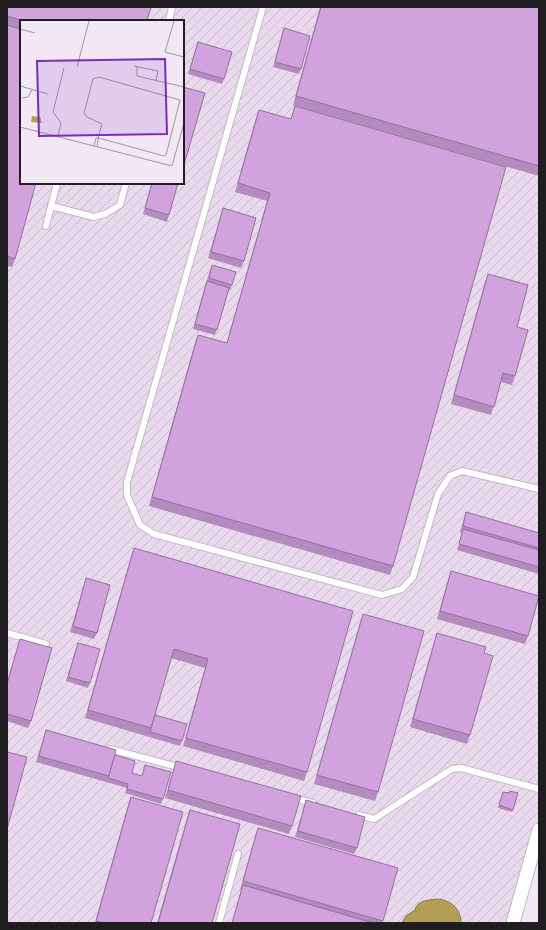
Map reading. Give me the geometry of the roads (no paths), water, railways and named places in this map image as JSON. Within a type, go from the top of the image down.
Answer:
[{"type":"street","points":[[513,923],[539,830]]},
{"type":"lane","points":[[169,20],[172,7]]},
{"type":"lane","points":[[263,7],[127,482],[127,495],[140,525],[154,534],[382,595],[402,588],[413,577],[438,494],[450,476],[462,471],[539,489]]},
{"type":"lane","points":[[46,226],[57,184]]},
{"type":"lane","points":[[51,206],[94,217],[105,214],[120,205],[126,184]]},
{"type":"lane","points":[[7,633],[46,644]]},
{"type":"lane","points":[[105,748],[190,770]]},
{"type":"lane","points":[[350,813],[374,819],[452,769],[461,768],[539,789]]},
{"type":"lane","points":[[289,797],[320,805]]},
{"type":"lane","points":[[219,923],[238,854]]}]
